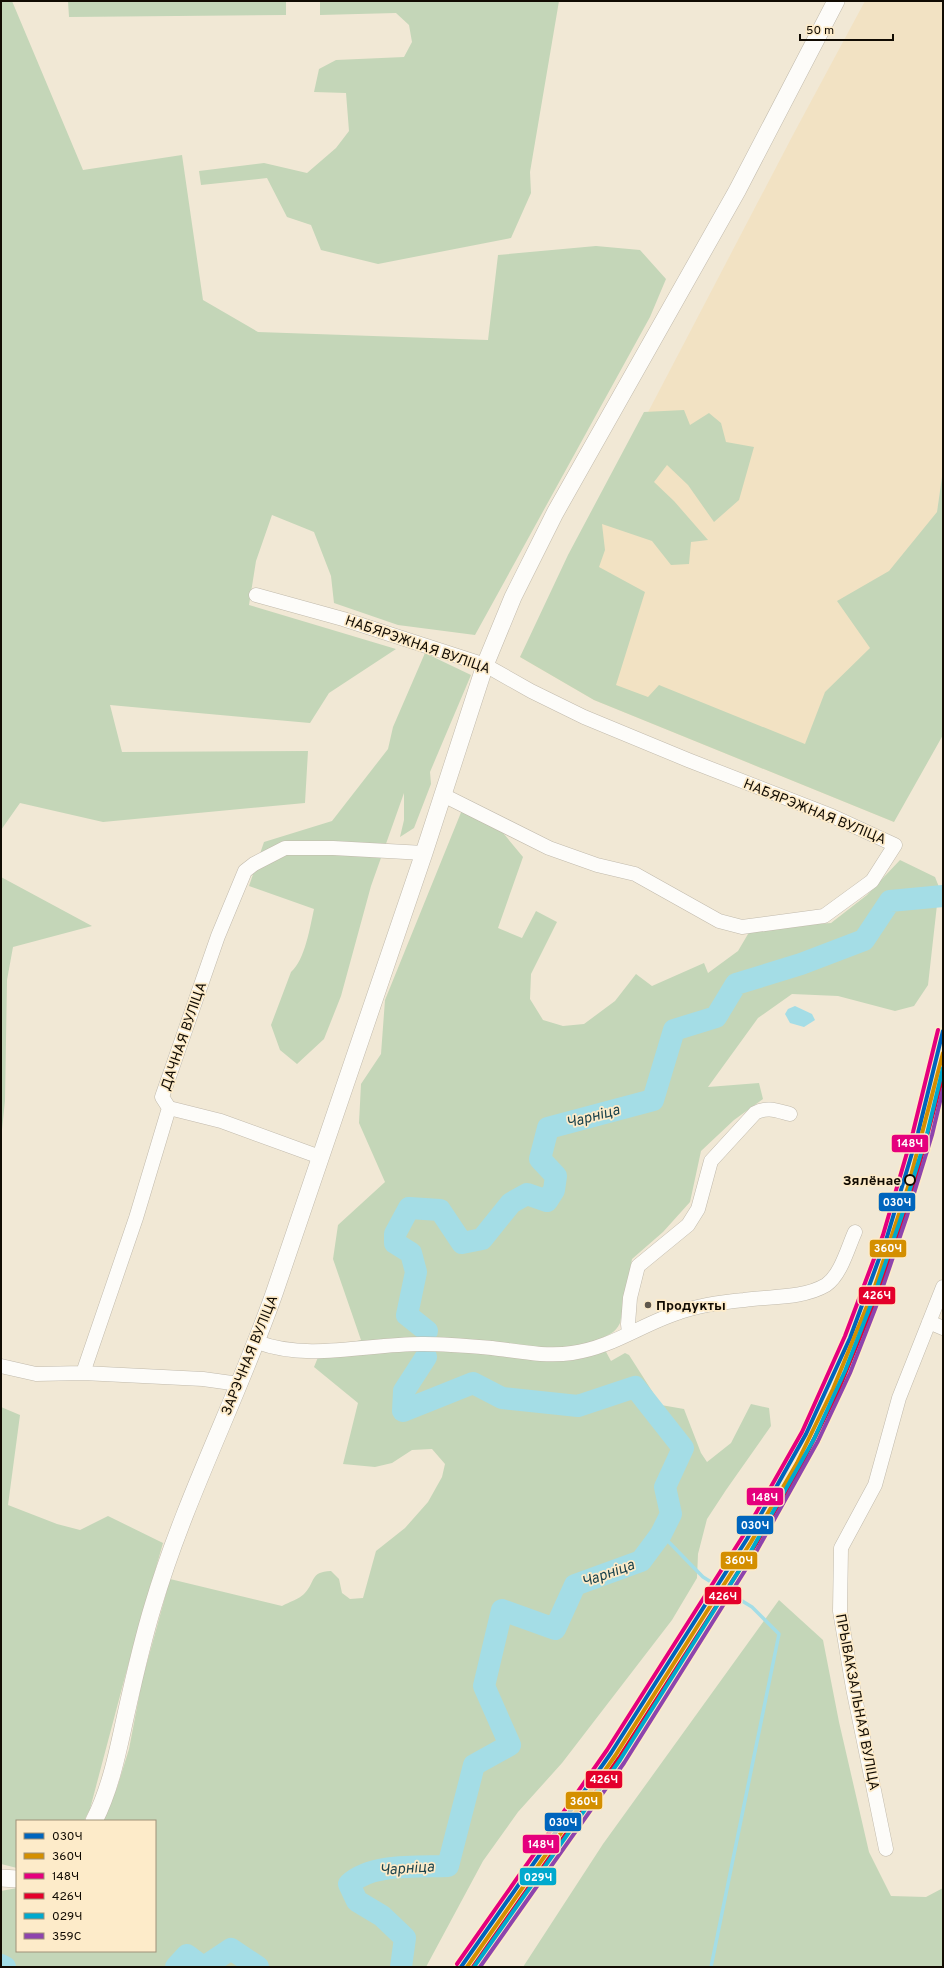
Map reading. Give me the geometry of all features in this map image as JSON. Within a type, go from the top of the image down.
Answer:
[{"type":"street","name":"ЗАРЭЧНАЯ ВУЛІЦА","points":[[94,1820],[113,1771],[153,1605],[195,1489],[257,1342],[424,853],[485,665],[513,597],[555,513],[737,191],[836,1]]},
{"type":"street","name":"НАБЯРЭЖНАЯ ВУЛІЦА","points":[[256,595],[343,619],[485,665],[531,691],[584,717],[688,760],[832,816],[895,845],[872,881],[824,916],[742,927],[719,921],[636,874],[597,865],[549,848],[443,795]]},
{"type":"street","name":"ДАЧНАЯ ВУЛІЦА","points":[[84,1373],[136,1218],[169,1108],[162,1097],[218,936],[245,871],[254,864],[285,848],[424,853]]},
{"type":"street","points":[[169,1108],[221,1121],[320,1157]]},
{"type":"street","points":[[629,1333],[628,1318],[630,1298],[638,1266],[688,1225],[698,1209],[711,1161],[755,1113],[761,1109],[769,1109],[790,1114]]},
{"type":"street","points":[[257,1342],[283,1349],[321,1350],[423,1344],[492,1348],[533,1354],[564,1354],[596,1348],[680,1312],[743,1300],[812,1291],[827,1284],[841,1266],[855,1232]]},
{"type":"street","name":"ПРЫВАКЗАЛЬНАЯ ВУЛІЦА","points":[[886,1849],[853,1688],[840,1611],[841,1548],[875,1485],[899,1398],[943,1286]]},
{"type":"street","points":[[929,1322],[943,1328]]},
{"type":"street","points":[[1,1366],[36,1374],[84,1373],[203,1379],[239,1384]]},
{"type":"street","points":[[1,1878],[16,1878]]},
{"type":"shaded area","points":[[865,1],[943,1],[943,470],[894,822],[594,700],[520,657],[794,133]]},
{"type":"green space","points":[[1,1],[12,1],[83,170],[182,155],[203,300],[258,332],[488,340],[498,255],[596,246],[640,250],[666,279],[650,317],[475,635],[398,625],[334,603],[331,576],[314,532],[272,515],[256,561],[249,605],[396,649],[329,693],[310,723],[110,705],[122,752],[308,751],[305,803],[103,822],[20,803],[1,830]]},
{"type":"green space","points":[[68,1],[286,1],[286,15],[69,17]]},
{"type":"green space","points":[[320,1],[559,1],[530,172],[531,193],[511,238],[378,264],[321,250],[311,225],[287,217],[267,178],[201,185],[199,171],[264,163],[307,173],[336,148],[349,131],[346,93],[314,92],[319,69],[336,60],[404,57],[412,42],[409,25],[396,13],[320,15]]},
{"type":"green space","points":[[684,410],[690,425],[709,413],[721,423],[726,442],[754,447],[739,500],[714,522],[688,485],[667,465],[654,482],[674,501],[708,540],[691,542],[689,564],[671,565],[652,541],[602,524],[605,550],[599,567],[645,592],[616,685],[648,697],[659,685],[805,744],[825,692],[870,648],[837,601],[889,571],[937,512],[943,470],[943,735],[894,822],[594,700],[520,657],[568,555],[644,412]]},
{"type":"green space","points":[[425,653],[471,675],[430,772],[431,784],[414,828],[400,837],[404,820],[404,793],[371,886],[341,996],[324,1039],[297,1064],[280,1050],[271,1025],[291,972],[296,967],[303,952],[309,934],[314,909],[249,886],[264,842],[332,821],[388,749],[393,727]]},
{"type":"green space","points":[[462,810],[499,828],[523,857],[498,928],[522,938],[536,911],[557,922],[531,974],[530,999],[543,1020],[563,1026],[584,1024],[615,1001],[636,974],[652,986],[704,963],[708,973],[738,951],[751,929],[831,923],[867,895],[900,860],[935,877],[939,887],[928,985],[914,1006],[895,1011],[838,996],[792,994],[758,1018],[708,1087],[759,1083],[763,1099],[734,1120],[701,1151],[690,1202],[663,1232],[632,1259],[620,1323],[611,1333],[599,1339],[611,1361],[625,1353],[629,1355],[661,1405],[684,1409],[701,1453],[707,1462],[731,1443],[751,1404],[769,1408],[771,1426],[707,1519],[698,1554],[697,1578],[672,1620],[562,1763],[518,1812],[483,1861],[426,1967],[1,1967],[1,1891],[16,1888],[16,1952],[156,1952],[156,1820],[103,1820],[117,1788],[129,1749],[142,1681],[170,1579],[282,1606],[302,1596],[308,1590],[314,1578],[319,1573],[331,1571],[339,1579],[342,1593],[350,1599],[363,1598],[376,1551],[405,1528],[428,1502],[442,1477],[445,1464],[432,1449],[412,1450],[392,1463],[375,1467],[343,1464],[358,1403],[314,1367],[321,1350],[361,1340],[333,1259],[338,1225],[385,1182],[359,1123],[361,1084],[381,1054],[385,1000]]},
{"type":"green space","points":[[1,877],[92,926],[13,947],[7,980],[5,1101],[1,1139]]},
{"type":"green space","points":[[1,1407],[20,1415],[8,1505],[57,1524],[80,1530],[108,1516],[163,1543],[126,1673],[90,1809],[84,1820],[16,1820],[16,1868],[1,1864]]},
{"type":"green space","points":[[779,1600],[823,1640],[839,1722],[869,1852],[891,1896],[926,1897],[943,1888],[943,1967],[523,1967],[603,1844]]},
{"type":"water","points":[[795,1006],[812,1014],[815,1020],[804,1027],[790,1023],[785,1014],[788,1009]]},
{"type":"waterway","name":"Чарніца","points":[[427,1331],[407,1315],[416,1272],[411,1253],[395,1243],[395,1234],[409,1208],[440,1210],[462,1243],[482,1239],[511,1203],[527,1194],[547,1201],[554,1190],[556,1176],[540,1159],[548,1128],[653,1100],[674,1030],[716,1017],[736,984],[801,964],[864,940],[890,901],[943,896]]},
{"type":"waterway","name":"Чарніца","points":[[401,1967],[405,1938],[382,1916],[357,1901],[349,1884],[359,1877],[382,1869],[448,1866],[474,1765],[510,1745],[484,1686],[502,1610],[555,1629],[575,1585],[641,1561],[661,1534],[671,1514],[665,1487],[683,1448],[635,1387],[578,1406],[502,1398],[473,1383],[403,1411],[404,1391],[426,1357]]},
{"type":"waterway","points":[[661,1534],[703,1577],[752,1607],[779,1634],[711,1967]]},
{"type":"waterway","name":"Чарніца","points":[[204,1967],[231,1949],[258,1967]]},
{"type":"waterway","name":"Чарніца","points":[[176,1967],[187,1955],[203,1967]]},
{"type":"waterway","name":"Чарніца","points":[[1,1965],[5,1967]]},
{"type":"transit line","name":"148Ч","points":[[457,1964],[607,1750],[743,1536],[802,1432],[845,1336],[883,1235],[913,1132],[938,1030]]},
{"type":"transit line","name":"030Ч","points":[[461,1967],[611,1753],[747,1539],[806,1434],[850,1338],[887,1237],[918,1133],[943,1031]]},
{"type":"transit line","name":"360Ч","points":[[467,1967],[615,1756],[751,1542],[797,1463],[833,1389],[874,1289],[908,1187],[943,1053]]},
{"type":"transit line","name":"029Ч","points":[[474,1967],[620,1760],[747,1558],[814,1439],[845,1371],[872,1302],[902,1215],[927,1134],[943,1068]]},
{"type":"transit line","name":"426Ч","points":[[473,1967],[619,1758],[756,1544],[801,1465],[838,1391],[879,1291],[913,1188],[943,1076]]},
{"type":"transit line","name":"359С","points":[[480,1967],[624,1763],[751,1561],[818,1441],[850,1373],[877,1304],[907,1216],[932,1135],[943,1089]]},
{"type":"place","name":"Зялёнае","points":[[910,1180]]},
{"type":"place","name":"Продукты","points":[[648,1305]]}]
